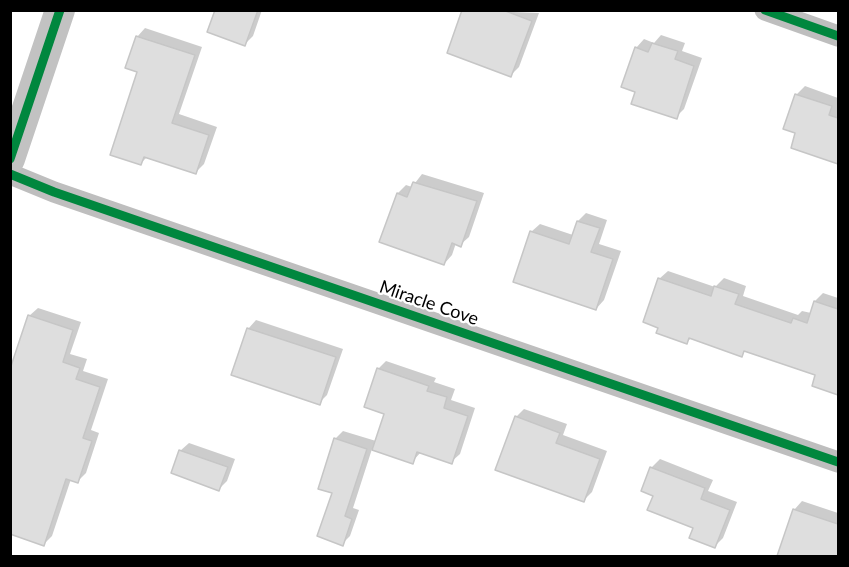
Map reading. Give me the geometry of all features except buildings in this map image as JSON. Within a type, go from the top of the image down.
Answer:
[{"type":"street","points":[[10,159],[60,10]]},
{"type":"street","points":[[765,10],[838,36]]},
{"type":"street","name":"Miracle Cove","points":[[10,174],[65,196],[838,462]]},
{"type":"cycle path","points":[[10,159],[60,10]]},
{"type":"cycle path","points":[[765,10],[838,36]]},
{"type":"cycle path","points":[[10,174],[54,192],[838,462]]}]
